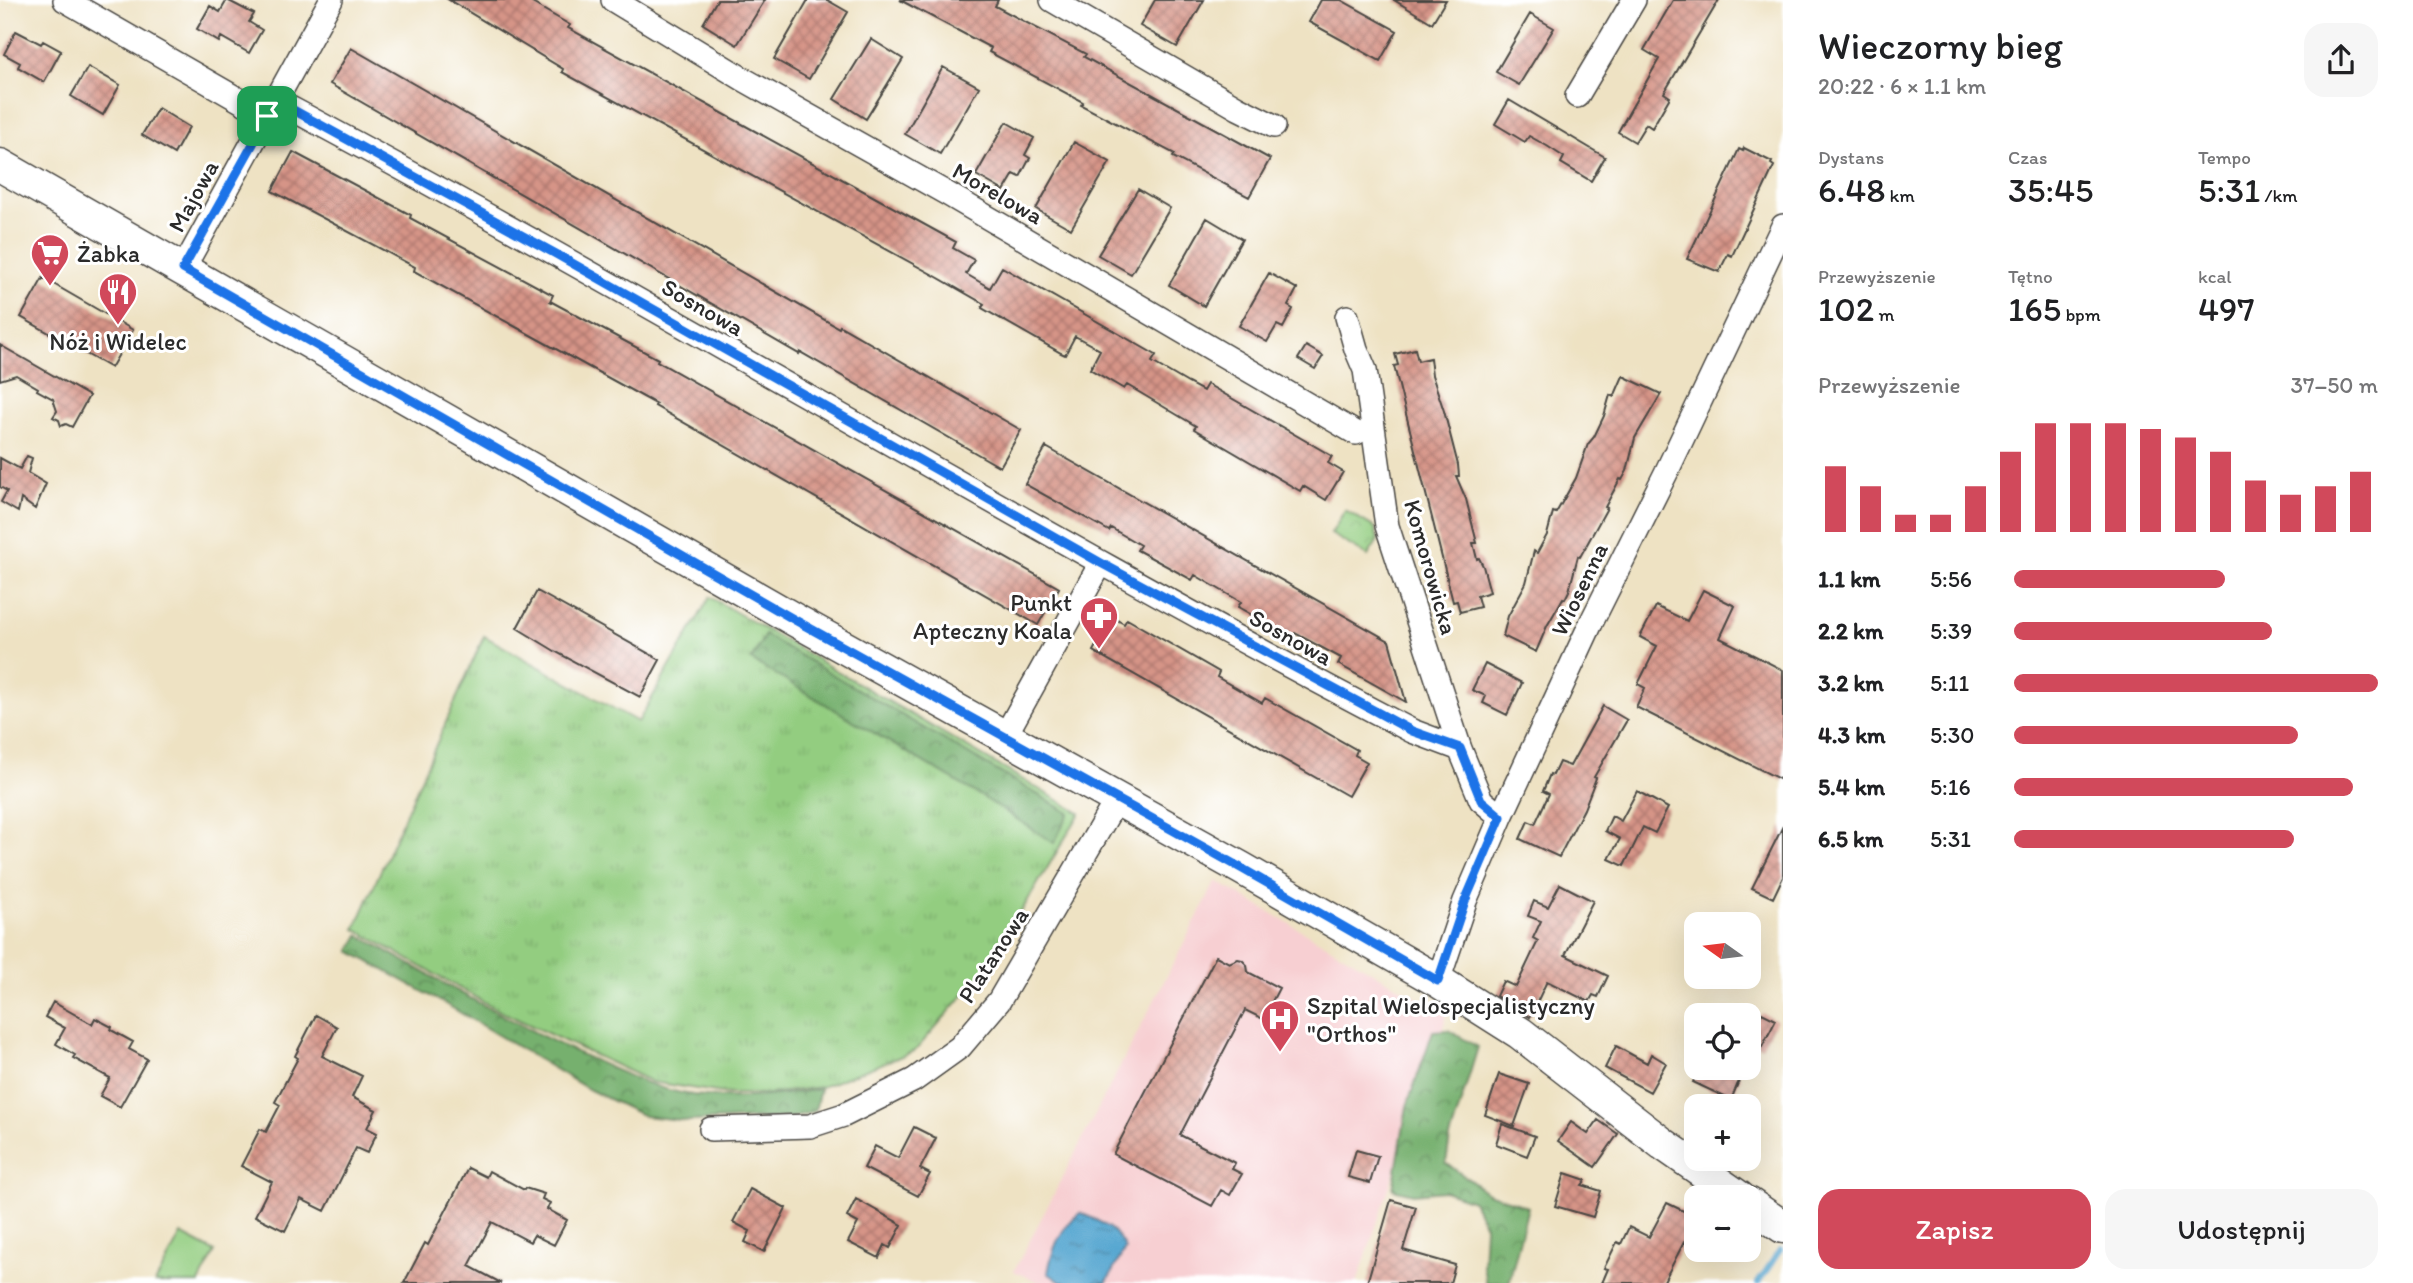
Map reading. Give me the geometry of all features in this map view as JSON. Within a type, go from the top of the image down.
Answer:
[{"type":"street","name":"Sosnowa","points":[[65,0],[567,260],[1101,563],[1412,731],[1460,748]]},
{"type":"street","name":"Majowa","points":[[183,269],[331,0]]},
{"type":"street","name":"Morelowa","points":[[613,0],[743,79],[967,205],[1356,433]]},
{"type":"street","points":[[1052,0],[1238,108],[1274,126]]},
{"type":"street","points":[[1577,96],[1634,0]]},
{"type":"street","points":[[0,165],[795,620],[1438,981],[1520,1033],[1663,1144],[1723,1185]]},
{"type":"street","name":"Wiosenna","points":[[1438,981],[1465,901],[1501,817],[1592,621],[1666,473],[1783,226]]},
{"type":"street","name":"Komorowicka","points":[[1348,317],[1365,370],[1387,526],[1460,748],[1481,800],[1501,817]]},
{"type":"street","points":[[1005,736],[1101,563]]},
{"type":"street","name":"Platanowa","points":[[711,1129],[810,1126],[844,1115],[914,1080],[960,1046],[999,1001],[1117,799]]},
{"type":"street","points":[[1761,1212],[1783,1227]]},
{"type":"shaded area","name":"Szpital Wielospecjalistyczny \"Orthos\"","points":[[1216,881],[1447,1015],[1357,1283],[1041,1283],[1014,1271]]},
{"type":"green space","points":[[1345,510],[1375,528],[1378,540],[1368,556],[1331,534]]},
{"type":"green space","points":[[710,597],[1080,813],[988,967],[915,1051],[821,1087],[769,1094],[729,1094],[652,1082],[500,1011],[355,929],[484,636],[638,722]]},
{"type":"green space","points":[[765,635],[1069,813],[1054,843],[989,801],[751,660]]},
{"type":"green space","points":[[359,935],[530,1030],[640,1080],[680,1093],[725,1097],[757,1097],[820,1089],[815,1111],[792,1117],[689,1121],[644,1116],[590,1090],[350,951]]},
{"type":"green space","points":[[1448,1030],[1478,1047],[1450,1138],[1446,1163],[1488,1193],[1528,1207],[1509,1283],[1486,1283],[1483,1266],[1485,1226],[1473,1201],[1444,1191],[1413,1194],[1393,1189],[1407,1106],[1433,1031]]},
{"type":"green space","points":[[181,1234],[215,1252],[199,1283],[155,1283]]},
{"type":"water","points":[[1080,1213],[1107,1226],[1125,1249],[1106,1283],[1062,1283],[1048,1273],[1058,1240],[1067,1225]]},
{"type":"building","points":[[227,0],[254,14],[249,22],[262,30],[249,53],[221,37],[219,42],[197,29],[210,6],[220,12]]},
{"type":"building","points":[[449,0],[527,0],[570,25],[568,28],[956,242],[953,248],[974,260],[966,274],[990,288],[1002,267],[1156,355],[1152,362],[1188,383],[1203,391],[1207,384],[1332,456],[1328,463],[1343,472],[1326,500],[1303,486],[1300,491],[1194,429],[1196,426],[1127,385],[1124,389],[1090,369],[1100,350],[1075,336],[1065,355],[1061,353],[982,308],[984,304],[937,277],[562,72],[563,69]]},
{"type":"building","points":[[717,0],[765,0],[737,45],[703,24]]},
{"type":"building","points":[[808,0],[827,0],[848,12],[809,79],[774,59]]},
{"type":"building","points":[[900,0],[998,0],[995,6],[1086,54],[1084,57],[1270,159],[1249,197],[1173,157],[1175,154],[1081,105],[1083,102],[989,52],[991,48]]},
{"type":"building","points":[[1155,0],[1204,0],[1177,47],[1140,26]]},
{"type":"building","points":[[1321,0],[1341,0],[1397,31],[1380,61],[1309,22]]},
{"type":"building","points":[[1394,0],[1446,0],[1432,23]]},
{"type":"building","points":[[1673,0],[1719,0],[1664,93],[1670,97],[1652,128],[1646,124],[1635,142],[1618,132],[1659,59],[1644,50]]},
{"type":"building","points":[[1530,14],[1554,28],[1519,85],[1496,72]]},
{"type":"building","points":[[16,31],[61,51],[44,82],[18,67],[20,63],[4,54]]},
{"type":"building","points":[[871,39],[903,59],[866,119],[834,99]]},
{"type":"building","points":[[351,48],[1021,430],[1000,467],[330,84]]},
{"type":"building","points":[[88,67],[120,85],[103,115],[71,96]]},
{"type":"building","points":[[943,67],[979,87],[940,154],[905,134]]},
{"type":"building","points":[[1509,100],[1605,157],[1591,181],[1561,163],[1564,157],[1547,146],[1529,136],[1525,142],[1495,124]]},
{"type":"building","points":[[158,108],[189,127],[174,154],[142,135]]},
{"type":"building","points":[[1006,122],[1034,138],[1025,155],[1030,158],[1020,177],[1014,174],[1004,191],[976,175]]},
{"type":"building","points":[[1074,142],[1110,162],[1071,229],[1036,209]]},
{"type":"building","points":[[1744,148],[1772,162],[1774,166],[1732,256],[1728,254],[1719,272],[1687,259],[1739,149],[1743,151]]},
{"type":"building","points":[[293,152],[553,295],[550,301],[658,359],[657,361],[1059,588],[1038,625],[655,406],[656,404],[414,271],[415,267],[272,191]]},
{"type":"building","points":[[1138,189],[1170,208],[1131,274],[1098,255]]},
{"type":"building","points":[[1207,218],[1242,239],[1204,306],[1169,285]]},
{"type":"building","points":[[1269,273],[1297,289],[1288,306],[1293,309],[1283,328],[1277,325],[1267,342],[1239,326]]},
{"type":"building","points":[[43,278],[133,330],[111,368],[21,317]]},
{"type":"building","points":[[0,345],[89,396],[72,427],[66,424],[61,426],[59,420],[53,417],[57,411],[53,399],[37,390],[38,388],[16,375],[0,380]]},
{"type":"building","points":[[1306,346],[1323,356],[1315,369],[1298,359]]},
{"type":"building","points":[[1415,349],[1418,361],[1430,358],[1432,375],[1458,465],[1459,476],[1456,476],[1466,499],[1477,543],[1473,543],[1477,559],[1479,558],[1483,566],[1490,592],[1477,596],[1480,607],[1460,612],[1457,601],[1453,602],[1394,366],[1398,365],[1395,354]]},
{"type":"building","points":[[1623,376],[1661,394],[1635,438],[1627,471],[1622,480],[1620,479],[1580,557],[1578,556],[1569,591],[1547,626],[1536,652],[1503,636],[1508,616],[1526,583],[1534,551],[1537,553],[1547,535],[1553,512],[1556,513],[1576,478],[1588,444],[1604,416],[1610,395],[1614,397]]},
{"type":"building","points":[[1046,447],[1389,641],[1406,702],[1338,664],[1341,658],[1295,633],[1292,638],[1238,607],[1241,602],[1195,575],[1192,580],[1137,550],[1140,545],[1111,528],[1109,531],[1025,484]]},
{"type":"building","points":[[27,456],[32,458],[28,473],[46,484],[35,509],[21,499],[18,512],[1,502],[7,491],[0,487],[0,458],[20,469]]},
{"type":"building","points":[[1703,590],[1735,606],[1720,638],[1783,670],[1783,781],[1636,707],[1645,688],[1638,684],[1657,646],[1640,637],[1656,606],[1687,621]]},
{"type":"building","points":[[537,591],[660,660],[640,697],[517,628]]},
{"type":"building","points":[[1112,617],[1124,624],[1127,619],[1219,672],[1217,677],[1262,703],[1265,698],[1357,750],[1355,755],[1367,762],[1348,796],[1093,651]]},
{"type":"building","points":[[1485,664],[1522,683],[1507,715],[1483,703],[1486,696],[1472,690]]},
{"type":"building","points":[[1603,706],[1627,720],[1594,777],[1596,778],[1584,809],[1559,857],[1520,839],[1528,821],[1535,824],[1549,794],[1543,791],[1550,774],[1553,775],[1559,762],[1570,766]]},
{"type":"building","points":[[1637,791],[1668,808],[1655,833],[1643,827],[1624,866],[1609,859],[1620,839],[1605,831],[1612,816],[1621,821]]},
{"type":"building","points":[[1783,826],[1783,877],[1773,898],[1752,888]]},
{"type":"building","points":[[1560,884],[1593,901],[1565,955],[1608,976],[1598,997],[1593,995],[1589,1002],[1547,981],[1530,1017],[1496,996],[1503,981],[1516,987],[1538,941],[1533,938],[1541,921],[1528,916],[1534,901],[1548,907]]},
{"type":"building","points":[[1216,956],[1229,963],[1242,960],[1247,965],[1248,972],[1279,988],[1263,1019],[1245,1010],[1180,1135],[1235,1163],[1232,1169],[1242,1174],[1230,1195],[1221,1190],[1212,1206],[1113,1154]]},
{"type":"building","points":[[53,1002],[92,1024],[95,1018],[112,1027],[111,1030],[133,1042],[129,1049],[147,1059],[120,1107],[100,1096],[110,1078],[73,1058],[75,1055],[56,1044],[65,1028],[45,1017]]},
{"type":"building","points":[[1762,1013],[1776,1020],[1762,1047],[1761,1014]]},
{"type":"building","points":[[316,1015],[337,1027],[322,1056],[362,1076],[352,1097],[376,1110],[367,1128],[377,1133],[367,1153],[356,1148],[325,1211],[301,1199],[285,1231],[255,1216],[272,1182],[241,1166],[260,1129],[266,1132],[280,1105],[275,1102]]},
{"type":"building","points":[[1616,1046],[1647,1063],[1651,1054],[1666,1063],[1650,1092],[1605,1068]]},
{"type":"building","points":[[1499,1074],[1529,1084],[1514,1126],[1485,1115]]},
{"type":"building","points":[[1739,1080],[1734,1094],[1718,1094],[1693,1082]]},
{"type":"building","points":[[1598,1120],[1618,1134],[1595,1167],[1558,1141],[1571,1122],[1588,1134]]},
{"type":"building","points":[[1502,1124],[1535,1136],[1527,1156],[1496,1144]]},
{"type":"building","points":[[914,1127],[936,1138],[920,1169],[930,1174],[918,1196],[864,1168],[875,1146],[898,1158]]},
{"type":"building","points":[[1356,1150],[1378,1156],[1370,1183],[1348,1177]]},
{"type":"building","points":[[468,1168],[486,1177],[489,1171],[524,1190],[525,1188],[544,1194],[542,1199],[550,1203],[547,1209],[567,1220],[554,1245],[534,1235],[530,1242],[492,1222],[469,1266],[501,1283],[404,1283],[425,1243],[428,1245]]},
{"type":"building","points":[[1565,1173],[1586,1180],[1582,1185],[1601,1191],[1593,1217],[1555,1206]]},
{"type":"building","points":[[750,1189],[786,1208],[764,1252],[745,1242],[750,1231],[733,1222]]},
{"type":"building","points":[[856,1199],[902,1225],[890,1248],[885,1245],[879,1258],[848,1242],[858,1223],[847,1217]]},
{"type":"building","points":[[1391,1200],[1416,1207],[1403,1250],[1455,1265],[1450,1283],[1367,1283]]},
{"type":"building","points":[[1667,1203],[1684,1211],[1684,1242],[1663,1283],[1602,1283],[1608,1269],[1604,1268],[1617,1242],[1621,1244],[1629,1227],[1649,1237]]},
{"type":"waterway","points":[[1758,1283],[1780,1250]]},
{"type":"place","name":"Żabka","points":[[50,287]]},
{"type":"place","name":"Nóż i Widelec","points":[[118,326]]},
{"type":"place","name":"Punkt Apteczny Koala","points":[[1099,650]]},
{"type":"place","name":"Szpital Wielospecjalistyczny \"Orthos\"","points":[[1280,1053]]},
{"type":"route","points":[[277,101],[290,107],[1321,684],[1412,731],[1460,748],[1481,800],[1501,817],[1465,901],[1438,981],[795,620],[183,269],[267,116],[277,101]]}]
